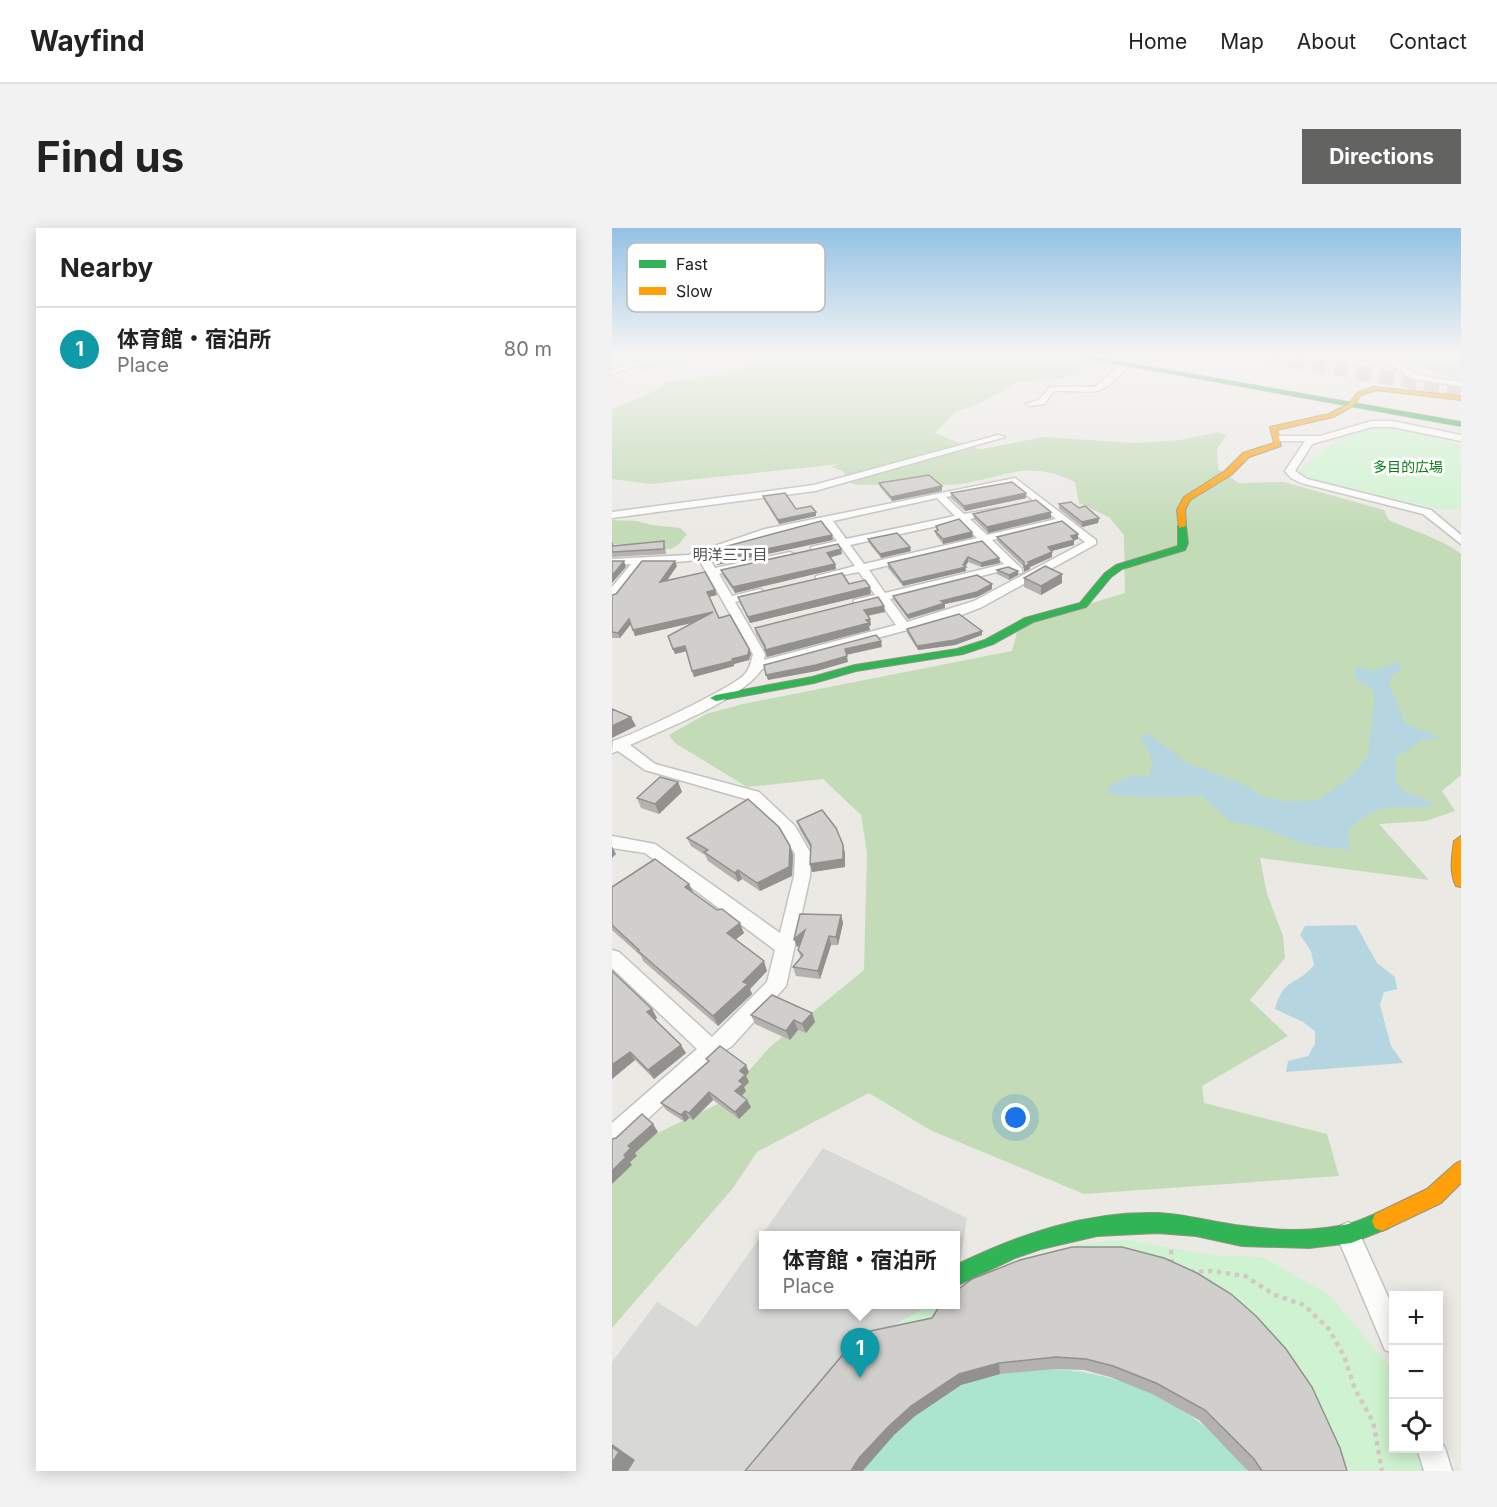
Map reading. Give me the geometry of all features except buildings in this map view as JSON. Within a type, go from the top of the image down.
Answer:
[{"type":"main road","points":[[716,698],[813,680],[855,668],[959,651],[989,642],[1029,620],[1083,605],[1092,597],[1108,574],[1119,567],[1182,548],[1184,543],[1181,510],[1187,499],[1228,473],[1246,455],[1278,444],[1278,438],[1273,429],[1283,424],[1338,414]]},
{"type":"main road","points":[[1416,414],[1461,422]]},
{"type":"main road","points":[[1461,841],[1458,850],[1461,882]]},
{"type":"main road","points":[[960,1274],[1000,1253],[1046,1237],[1102,1224],[1189,1225],[1242,1236],[1298,1239],[1348,1234],[1395,1216],[1434,1196],[1461,1170]]},
{"type":"street","points":[[1461,438],[1392,424],[1372,424],[1310,442],[1290,471],[1304,481],[1430,515],[1461,541]]},
{"type":"street","points":[[612,516],[815,488],[1001,436]]},
{"type":"street","points":[[1278,438],[1318,438]]},
{"type":"street","points":[[612,562],[689,558],[765,532],[939,495],[1015,482],[1034,502],[1065,520],[1092,542],[978,604],[955,613],[757,666]]},
{"type":"street","points":[[939,495],[1025,578]]},
{"type":"street","points":[[712,572],[1006,508]]},
{"type":"street","points":[[826,519],[904,627]]},
{"type":"street","points":[[807,582],[1065,520]]},
{"type":"street","points":[[615,746],[716,698],[748,679],[757,666],[759,654],[752,630],[701,555]]},
{"type":"street","points":[[613,592],[639,562]]},
{"type":"street","points":[[849,606],[1012,565]]},
{"type":"street","points":[[730,600],[774,590]]},
{"type":"street","points":[[612,1137],[711,1049],[725,1040],[776,987],[802,876],[803,854],[789,830],[754,796],[650,767],[615,746]]},
{"type":"street","points":[[612,842],[649,848],[784,946]]},
{"type":"street","points":[[612,957],[711,1049]]},
{"type":"street","points":[[1348,1234],[1389,1329]]},
{"type":"street","points":[[1432,1453],[1438,1471]]},
{"type":"path","points":[[1171,1224],[1172,1271]]},
{"type":"path","points":[[1182,1275],[1194,1271],[1212,1271],[1245,1276],[1275,1295],[1304,1305],[1329,1329],[1344,1356],[1355,1389],[1373,1422],[1382,1471]]},
{"type":"green space","points":[[612,414],[953,414],[935,433],[966,446],[982,449],[1044,437],[1133,443],[1180,440],[1218,432],[1227,435],[1217,449],[1218,469],[1239,483],[1284,482],[1384,510],[1389,520],[1437,540],[1461,554],[1461,775],[1442,791],[1455,811],[1426,821],[1379,824],[1429,880],[1260,858],[1267,894],[1283,936],[1285,958],[1250,1000],[1288,1036],[1202,1086],[1204,1103],[1327,1134],[1339,1176],[1084,1194],[930,1130],[869,1093],[757,1152],[733,1188],[612,1328],[612,1183],[637,1143],[720,1103],[770,1047],[864,970],[867,853],[861,815],[823,779],[747,787],[675,743],[669,735],[706,714],[743,704],[1012,651],[1019,625],[1125,593],[1124,535],[1109,517],[1079,503],[1075,482],[1043,471],[1016,472],[959,484],[934,485],[857,485],[851,483],[843,471],[831,467],[839,464],[650,484],[612,479]]},
{"type":"green space","name":"多目的広場","points":[[1374,427],[1415,433],[1461,445],[1461,507],[1440,509],[1313,479],[1301,473],[1299,469],[1337,441]]},
{"type":"green space","points":[[612,520],[636,521],[680,528],[687,534],[678,545],[671,549],[612,544]]},
{"type":"green space","points":[[1126,1240],[1218,1256],[1262,1257],[1328,1294],[1389,1365],[1389,1453],[1419,1453],[1423,1471],[1333,1471],[1303,1398],[919,1334],[903,1337],[894,1325],[923,1309],[960,1309],[960,1302],[1078,1244]]},
{"type":"green space","points":[[1055,1369],[1110,1378],[1163,1399],[1187,1413],[1209,1430],[1248,1471],[863,1471],[882,1447],[907,1423],[960,1386],[994,1375]]},
{"type":"shaded area","points":[[823,1148],[967,1218],[960,1264],[960,1231],[765,1231]]},
{"type":"shaded area","points":[[759,1239],[759,1309],[923,1309],[894,1325],[867,1345],[762,1471],[628,1471],[634,1460],[612,1444],[612,1362],[657,1302],[697,1327]]},
{"type":"water","points":[[1401,661],[1400,670],[1390,677],[1390,686],[1405,723],[1441,738],[1423,740],[1396,757],[1396,782],[1404,791],[1431,802],[1432,806],[1394,807],[1368,815],[1348,831],[1350,850],[1308,845],[1259,827],[1230,821],[1202,796],[1142,797],[1108,794],[1108,787],[1130,776],[1149,776],[1152,765],[1150,756],[1140,739],[1147,733],[1188,763],[1241,783],[1261,795],[1286,802],[1319,800],[1352,775],[1368,756],[1375,697],[1372,688],[1356,681],[1354,667],[1373,671]]},
{"type":"water","points":[[1356,925],[1377,963],[1395,977],[1397,989],[1384,992],[1380,1005],[1391,1046],[1403,1063],[1286,1072],[1288,1061],[1308,1056],[1315,1044],[1315,1031],[1303,1022],[1275,1009],[1282,991],[1314,965],[1311,951],[1300,935],[1305,926]]},
{"type":"traffic: fast","points":[[1405,414],[1461,424]]},
{"type":"traffic: fast","points":[[716,698],[814,680],[855,668],[959,652],[989,642],[1029,620],[1083,605],[1108,575],[1119,567],[1182,548],[1184,543],[1182,526]]},
{"type":"traffic: fast","points":[[960,1274],[1013,1249],[1041,1239],[1097,1226],[1126,1223],[1189,1225],[1242,1236],[1295,1239],[1347,1234],[1382,1221]]},
{"type":"traffic: slow","points":[[1182,526],[1181,510],[1187,499],[1228,473],[1246,455],[1278,444],[1273,429],[1335,414]]},
{"type":"traffic: slow","points":[[1461,841],[1458,862],[1461,882]]},
{"type":"traffic: slow","points":[[1382,1221],[1434,1196],[1461,1170]]},
{"type":"place","name":"体育館・宿泊所","points":[[860,1378]]},
{"type":"district","name":"明洋三丁目","points":[[730,555]]}]
